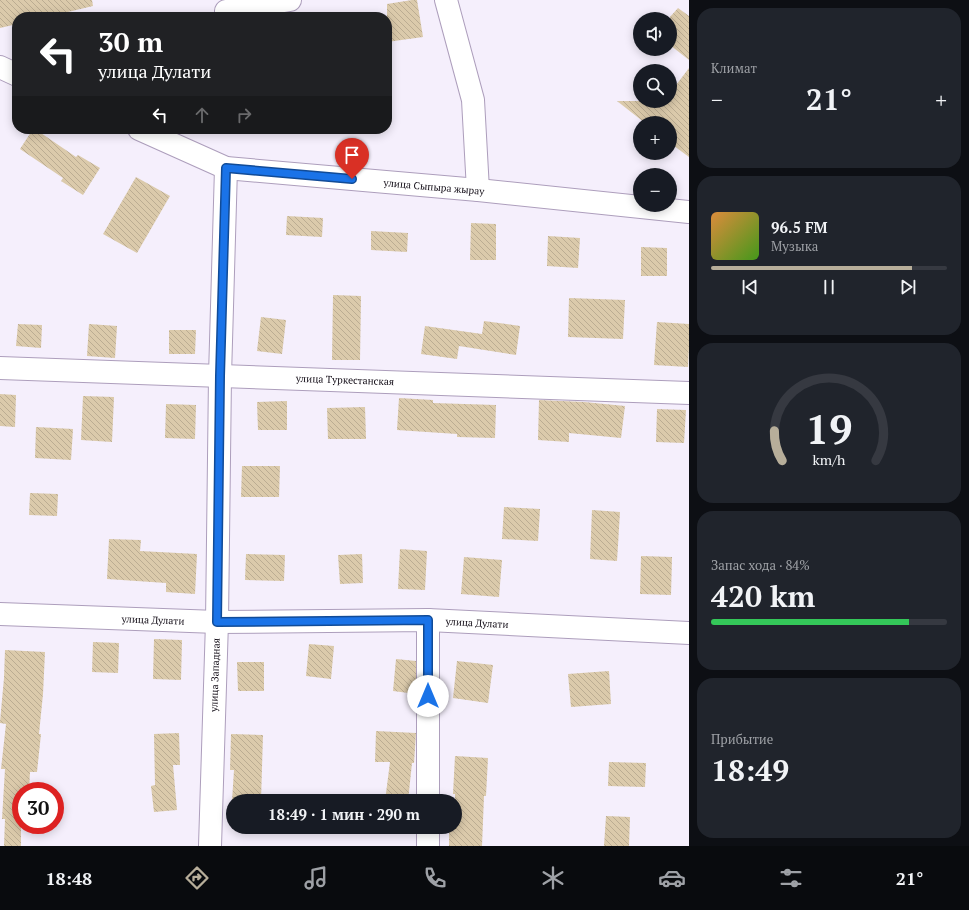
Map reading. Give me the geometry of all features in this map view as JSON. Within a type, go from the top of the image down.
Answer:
[{"type":"street","points":[[226,11],[290,0]]},
{"type":"street","points":[[446,0],[473,100],[478,190]]},
{"type":"street","points":[[0,67],[12,73]]},
{"type":"street","name":"улица Сыпыра жырау","points":[[150,134],[226,168],[478,190],[689,212]]},
{"type":"street","name":"улица Западная","points":[[210,846],[217,622],[220,376],[226,168]]},
{"type":"street","name":"улица Туркестанская","points":[[0,368],[689,393]]},
{"type":"street","name":"улица Дулати","points":[[0,614],[217,622],[428,620],[689,633]]},
{"type":"street","points":[[428,620],[428,794]]},
{"type":"street","points":[[428,834],[428,846]]},
{"type":"building","points":[[0,0],[92,0],[93,6],[68,12],[12,12],[12,25],[0,28]]},
{"type":"building","points":[[417,0],[423,37],[392,41],[392,12],[387,12],[387,4]]},
{"type":"building","points":[[678,8],[689,16],[689,60],[677,51],[677,12],[674,12]]},
{"type":"building","points":[[689,68],[689,157],[677,148],[677,116],[636,116],[617,101],[633,101],[633,108],[677,108],[677,84]]},
{"type":"building","points":[[30,134],[42,134],[76,157],[78,155],[100,168],[83,195],[61,181],[63,178],[20,149]]},
{"type":"building","points":[[136,177],[170,196],[137,253],[103,234]]},
{"type":"building","points":[[287,216],[323,218],[322,237],[286,235]]},
{"type":"building","points":[[471,223],[496,224],[496,260],[470,260]]},
{"type":"building","points":[[371,231],[408,233],[407,252],[371,250]]},
{"type":"building","points":[[548,236],[580,238],[578,268],[547,266]]},
{"type":"building","points":[[641,247],[667,248],[667,276],[641,276]]},
{"type":"building","points":[[333,295],[361,296],[360,360],[332,360]]},
{"type":"building","points":[[569,298],[625,300],[623,339],[568,337]]},
{"type":"building","points":[[261,317],[286,320],[282,354],[257,351]]},
{"type":"building","points":[[484,321],[520,326],[516,355],[459,346],[457,359],[421,354],[425,326],[482,334]]},
{"type":"building","points":[[657,322],[689,324],[688,367],[654,365]]},
{"type":"building","points":[[18,324],[42,325],[41,348],[16,346]]},
{"type":"building","points":[[89,324],[117,326],[115,358],[87,356]]},
{"type":"building","points":[[169,330],[196,330],[195,354],[169,354]]},
{"type":"building","points":[[0,394],[16,395],[15,427],[0,426]]},
{"type":"building","points":[[83,396],[114,397],[112,442],[81,440]]},
{"type":"building","points":[[399,398],[433,400],[433,403],[496,405],[495,438],[457,437],[457,434],[397,430]]},
{"type":"building","points":[[539,400],[625,406],[621,438],[569,433],[569,442],[538,440]]},
{"type":"building","points":[[287,401],[287,430],[258,430],[257,402]]},
{"type":"building","points":[[166,404],[196,405],[195,439],[165,438]]},
{"type":"building","points":[[365,407],[366,439],[328,439],[327,408]]},
{"type":"building","points":[[657,409],[686,410],[684,443],[656,442]]},
{"type":"building","points":[[36,427],[73,429],[71,460],[35,458]]},
{"type":"building","points":[[242,466],[280,466],[279,497],[241,497]]},
{"type":"building","points":[[30,493],[58,494],[57,516],[29,515]]},
{"type":"building","points":[[504,507],[540,509],[538,541],[502,539]]},
{"type":"building","points":[[592,510],[620,512],[617,561],[590,559]]},
{"type":"building","points":[[109,539],[141,540],[140,551],[197,554],[195,594],[166,592],[166,583],[107,579]]},
{"type":"building","points":[[400,549],[427,551],[425,590],[398,589]]},
{"type":"building","points":[[246,554],[285,555],[284,581],[245,580]]},
{"type":"building","points":[[362,554],[363,583],[340,584],[338,555]]},
{"type":"building","points":[[641,556],[672,557],[671,595],[640,594]]},
{"type":"building","points":[[464,557],[502,560],[499,597],[461,594]]},
{"type":"building","points":[[154,639],[182,640],[181,680],[153,679]]},
{"type":"building","points":[[93,642],[119,643],[118,673],[92,672]]},
{"type":"building","points":[[309,644],[334,646],[331,679],[306,676]]},
{"type":"building","points":[[5,650],[45,652],[39,734],[41,734],[37,772],[30,772],[29,782],[12,782],[12,834],[21,834],[21,846],[4,846],[5,819],[2,819],[5,769],[1,769],[6,724],[0,722]]},
{"type":"building","points":[[396,659],[416,661],[416,694],[393,691]]},
{"type":"building","points":[[457,661],[493,665],[488,703],[453,698]]},
{"type":"building","points":[[237,662],[264,662],[264,691],[238,691]]},
{"type":"building","points":[[609,671],[611,704],[571,707],[568,674]]},
{"type":"building","points":[[376,731],[416,733],[414,763],[412,763],[409,794],[386,794],[390,762],[375,762]]},
{"type":"building","points":[[179,733],[180,765],[173,765],[177,810],[154,812],[151,786],[155,785],[154,734]]},
{"type":"building","points":[[231,734],[263,735],[261,794],[232,794],[234,770],[230,770]]},
{"type":"building","points":[[455,756],[488,758],[486,796],[484,796],[482,846],[449,846],[449,834],[462,834],[462,794],[453,794]]},
{"type":"building","points":[[609,762],[646,763],[645,787],[608,786]]},
{"type":"building","points":[[606,816],[630,817],[629,846],[604,846]]},
{"type":"route","points":[[352,179],[226,168],[220,376],[217,622],[428,620],[428,696]]}]
